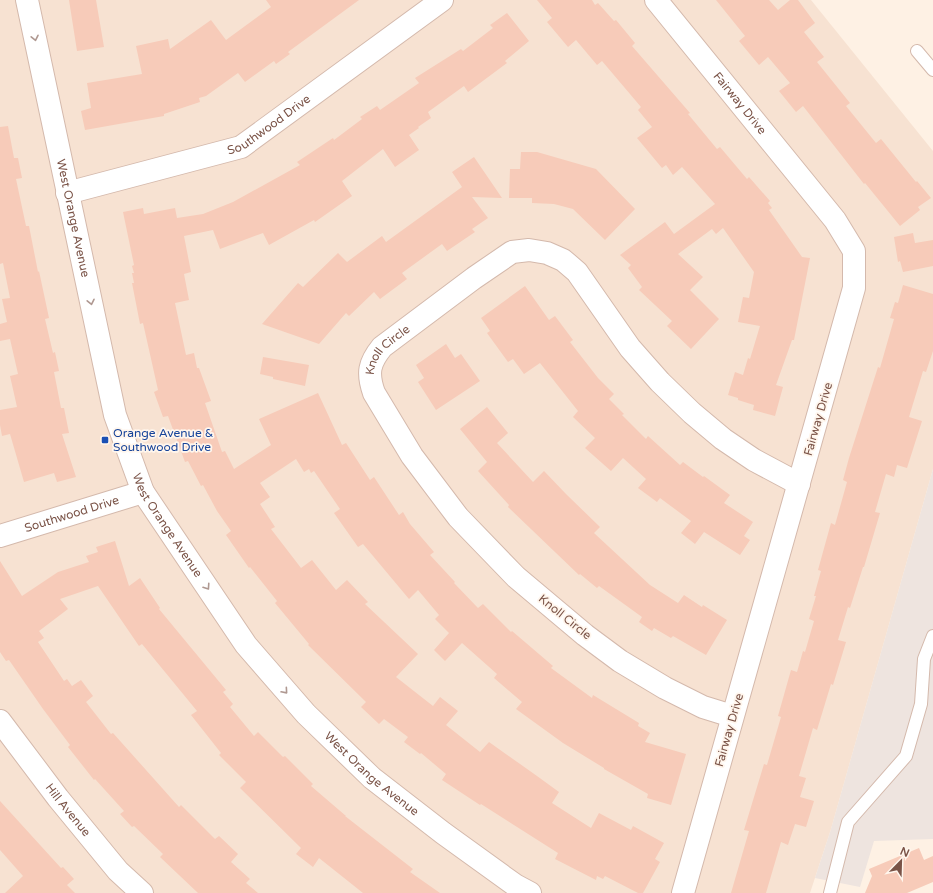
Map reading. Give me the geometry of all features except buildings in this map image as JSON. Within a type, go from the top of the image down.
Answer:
[{"type":"street","name":"West Orange Avenue","points":[[27,0],[115,415],[143,492],[246,645],[306,714],[372,778],[443,834],[515,885],[530,893]]},
{"type":"street","name":"Southwood Drive","points":[[67,192],[240,147],[442,0]]},
{"type":"street","name":"Fairway Drive","points":[[656,0],[835,220],[854,251],[854,288],[800,484],[732,716],[684,893]]},
{"type":"street","name":"Knoll Circle","points":[[732,716],[703,707],[665,688],[620,661],[585,635],[516,577],[458,517],[412,456],[374,393],[370,381],[370,369],[374,357],[382,348],[474,278],[512,252],[529,250],[547,253],[563,260],[577,272],[630,348],[660,382],[692,413],[723,439],[754,460],[800,484]]},
{"type":"street","name":"Southwood Drive","points":[[0,536],[143,492]]},
{"type":"street","name":"Hill Avenue","points":[[0,721],[63,804],[118,871],[142,893]]},
{"type":"lane","points":[[916,51],[933,70]]},
{"type":"lane","points":[[830,893],[848,822],[906,756],[921,704],[924,659],[933,636]]},
{"type":"shaded area","points":[[0,0],[811,0],[933,151],[933,469],[831,829],[810,893],[0,893]]},
{"type":"shaded area","points":[[933,469],[933,839],[874,841],[860,887],[815,878],[831,829]]},
{"type":"place","name":"Orange Avenue & Southwood Drive","points":[[105,440]]}]
